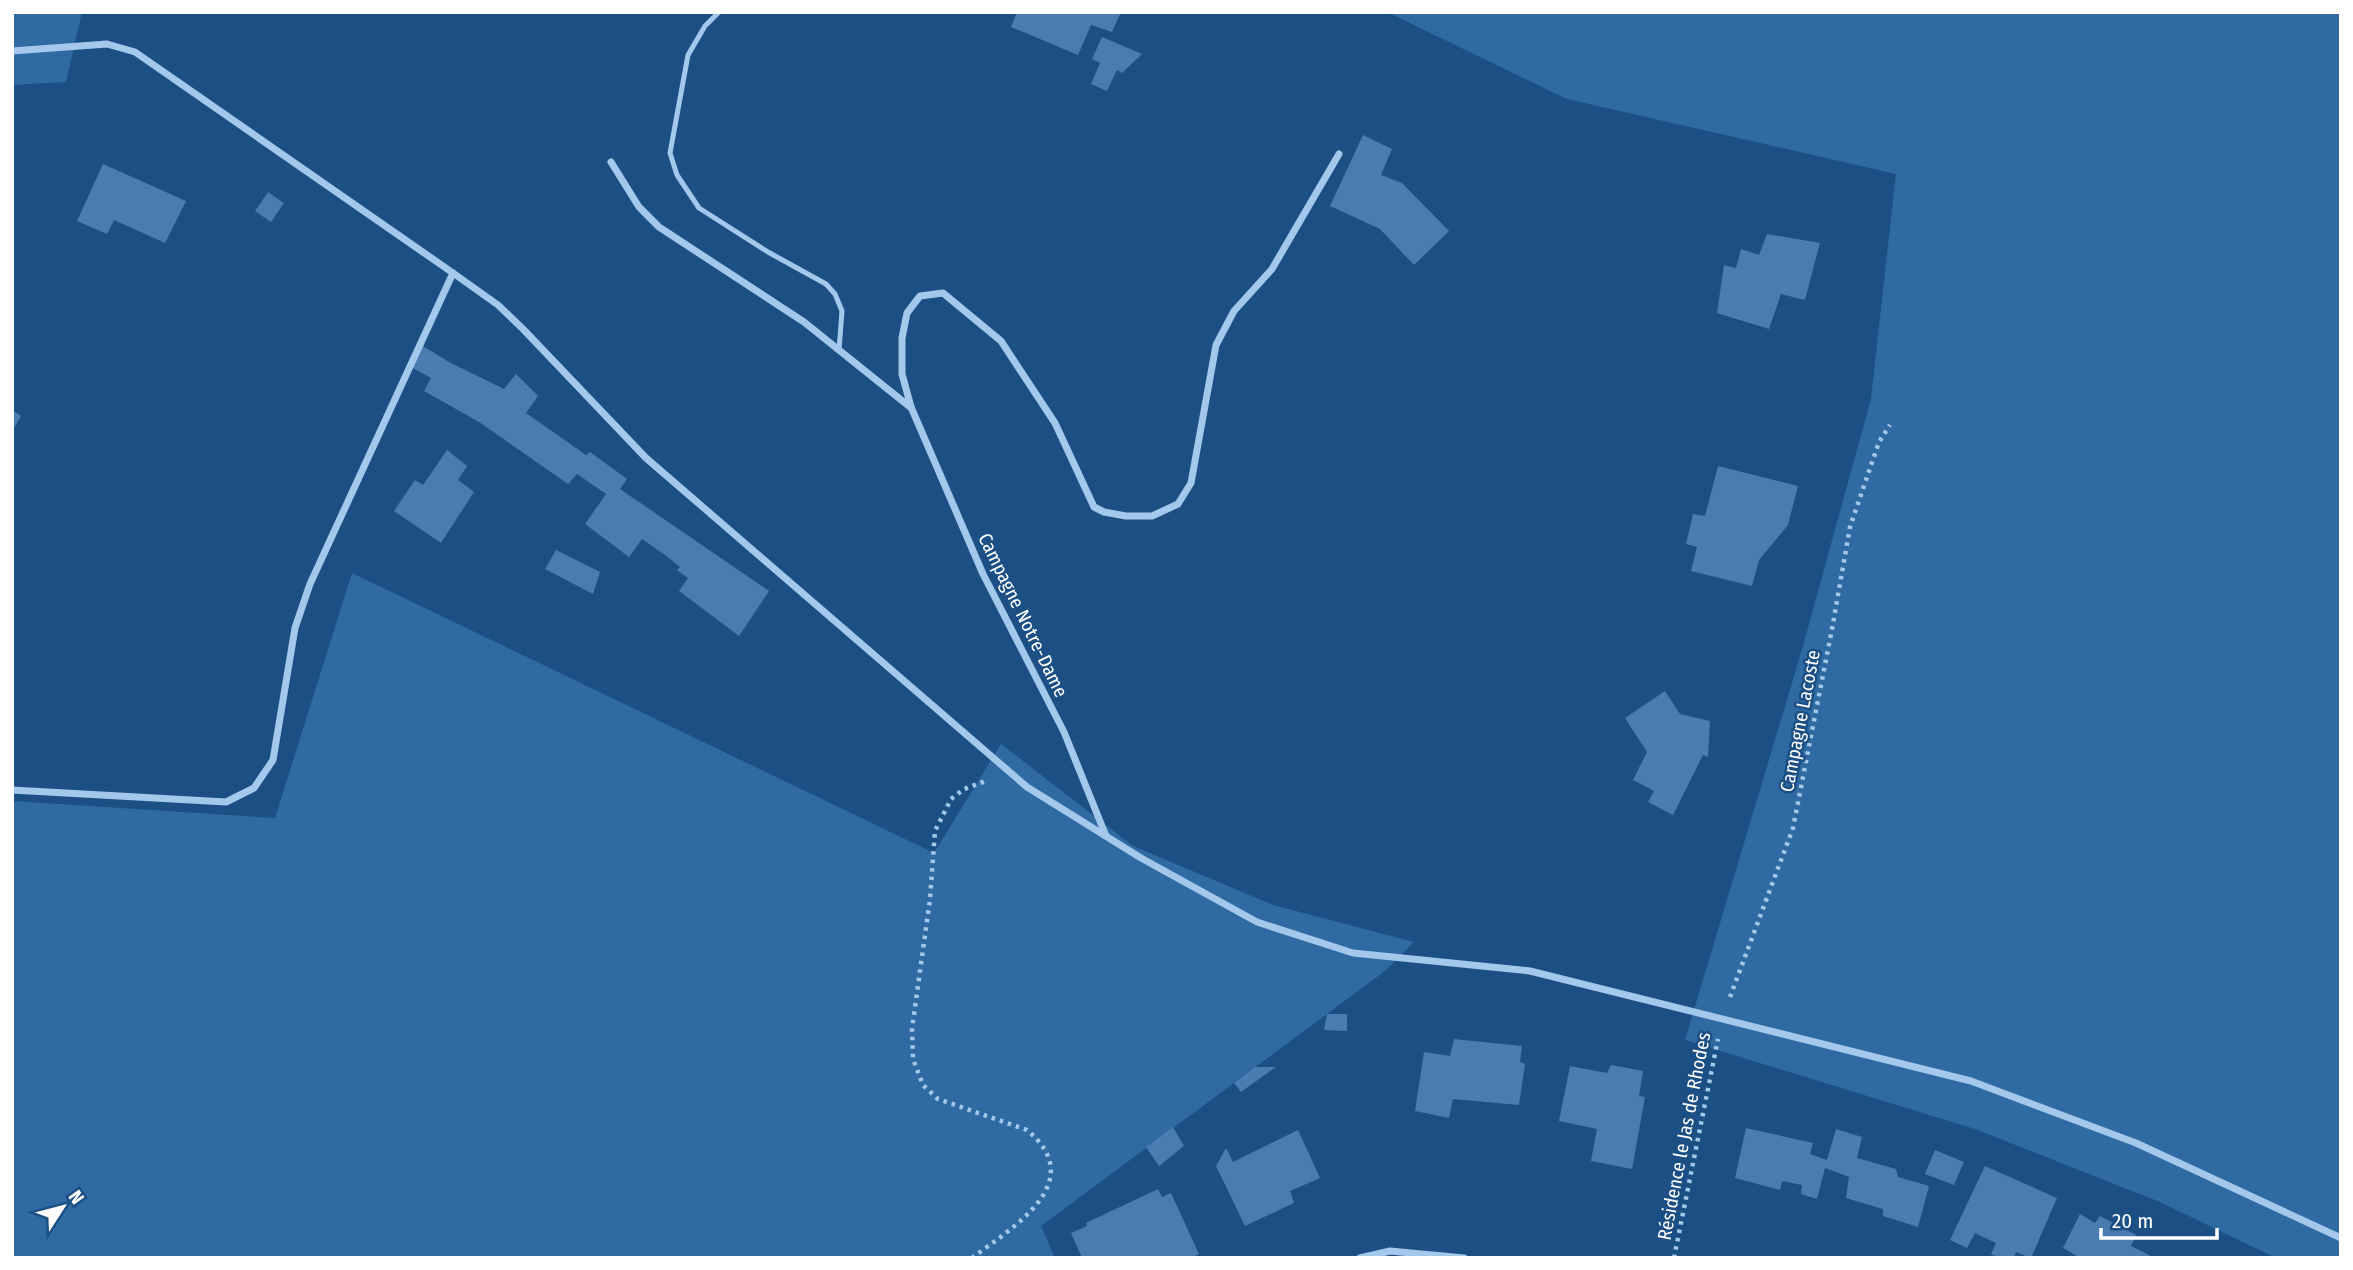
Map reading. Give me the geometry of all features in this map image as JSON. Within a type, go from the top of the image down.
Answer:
[{"type":"street","points":[[12,51],[107,44],[135,52],[453,273],[498,305],[646,458],[1027,787],[1106,837],[1257,922],[1353,953],[1530,971],[1971,1081],[2136,1143],[2341,1238]]},
{"type":"street","name":"Campagne Notre-Dame","points":[[1106,837],[1064,732],[983,575],[911,407],[902,374],[902,338],[907,313],[920,296],[943,293],[1001,341],[1055,423],[1094,507],[1104,512],[1126,516],[1152,516],[1178,504],[1191,483],[1216,345],[1234,312],[1272,269],[1339,154]]},
{"type":"street","name":"Campagne Notre-Dame","points":[[611,162],[639,207],[659,227],[804,322],[911,407]]},
{"type":"street","points":[[12,790],[226,802],[254,788],[273,760],[295,628],[310,584],[453,273]]},
{"type":"street","points":[[1360,1258],[1390,1254],[1464,1258]]},
{"type":"lane","points":[[719,12],[705,26],[688,55],[670,153],[677,175],[699,208],[768,252],[826,284],[835,294],[842,311],[839,350]]},
{"type":"path","name":"Campagne Lacoste","points":[[1722,1020],[1793,828],[1850,527],[1879,442],[1890,425]]},
{"type":"path","points":[[972,1258],[1027,1217],[1044,1196],[1051,1174],[1048,1153],[1039,1139],[1027,1130],[938,1099],[923,1085],[914,1059],[912,1029],[930,899],[935,831],[951,800],[964,789],[1009,772]]},
{"type":"path","name":"Résidence le Jas de Rhodes","points":[[1674,1258],[1722,1020]]},
{"type":"shaded area","points":[[12,12],[82,12],[66,82],[12,85]]},
{"type":"shaded area","points":[[1387,12],[2341,12],[2341,1258],[2276,1258],[2160,1202],[1975,1129],[1685,1040],[1801,653],[1871,399],[1896,174],[1567,99]]},
{"type":"shaded area","points":[[352,573],[934,853],[1001,744],[1133,846],[1273,905],[1414,942],[1385,971],[1041,1226],[1055,1258],[12,1258],[12,801],[275,818]]},
{"type":"building","points":[[1017,12],[1121,12],[1112,32],[1091,25],[1078,55],[1011,27]]},
{"type":"building","points":[[1102,37],[1142,54],[1122,73],[1117,70],[1107,91],[1091,84],[1100,63],[1092,59]]},
{"type":"building","points":[[1363,135],[1392,149],[1381,175],[1402,183],[1449,231],[1414,265],[1380,229],[1330,206]]},
{"type":"building","points":[[103,164],[186,201],[165,243],[114,220],[107,234],[77,221]]},
{"type":"building","points":[[268,192],[284,203],[271,222],[255,211]]},
{"type":"building","points":[[1767,234],[1820,243],[1805,300],[1781,294],[1769,329],[1717,313],[1724,265],[1736,268],[1741,249],[1759,255]]},
{"type":"building","points":[[423,346],[504,389],[516,374],[538,396],[526,413],[586,455],[590,452],[627,479],[620,489],[769,591],[739,636],[679,591],[688,578],[677,570],[680,567],[669,558],[642,539],[629,557],[585,524],[606,494],[577,474],[568,484],[479,422],[424,391],[431,378],[411,367]]},
{"type":"building","points":[[12,410],[21,416],[12,431]]},
{"type":"building","points":[[447,450],[467,466],[458,480],[474,492],[441,543],[394,511],[415,480],[423,485]]},
{"type":"building","points":[[1718,466],[1798,486],[1788,525],[1759,560],[1752,586],[1691,571],[1697,547],[1686,544],[1693,514],[1705,516]]},
{"type":"building","points":[[556,550],[600,572],[593,594],[545,569]]},
{"type":"building","points":[[1665,691],[1680,714],[1710,721],[1708,757],[1703,755],[1673,815],[1648,802],[1654,791],[1633,780],[1647,752],[1625,718]]},
{"type":"building","points":[[1327,1014],[1347,1014],[1347,1031],[1324,1030]]},
{"type":"building","points":[[1454,1039],[1522,1046],[1520,1062],[1525,1064],[1519,1105],[1453,1099],[1449,1118],[1415,1111],[1424,1052],[1450,1056]]},
{"type":"building","points":[[1611,1065],[1643,1071],[1639,1096],[1645,1097],[1632,1169],[1591,1161],[1597,1129],[1559,1121],[1570,1066],[1607,1073]]},
{"type":"building","points":[[1255,1067],[1276,1067],[1241,1092],[1234,1083]]},
{"type":"building","points":[[1173,1127],[1184,1146],[1159,1166],[1146,1147]]},
{"type":"building","points":[[1746,1128],[1813,1143],[1810,1154],[1827,1160],[1836,1129],[1862,1137],[1857,1158],[1896,1169],[1898,1177],[1929,1186],[1918,1227],[1883,1216],[1883,1209],[1846,1198],[1849,1177],[1825,1168],[1817,1199],[1801,1194],[1802,1185],[1782,1181],[1780,1190],[1735,1178]]},
{"type":"building","points":[[1298,1130],[1320,1178],[1290,1191],[1294,1203],[1245,1226],[1216,1166],[1226,1148],[1233,1162]]},
{"type":"building","points":[[1935,1150],[1964,1162],[1954,1185],[1925,1174]]},
{"type":"building","points":[[1985,1166],[2057,1198],[2031,1258],[2016,1252],[2014,1258],[1999,1258],[1991,1254],[1996,1243],[1975,1233],[1967,1248],[1950,1240]]},
{"type":"building","points":[[1158,1189],[1162,1197],[1171,1193],[1199,1254],[1191,1258],[1082,1258],[1071,1233],[1087,1226],[1086,1223]]},
{"type":"building","points":[[2080,1214],[2095,1223],[2100,1216],[2136,1235],[2131,1246],[2155,1258],[2080,1258],[2063,1248]]}]
